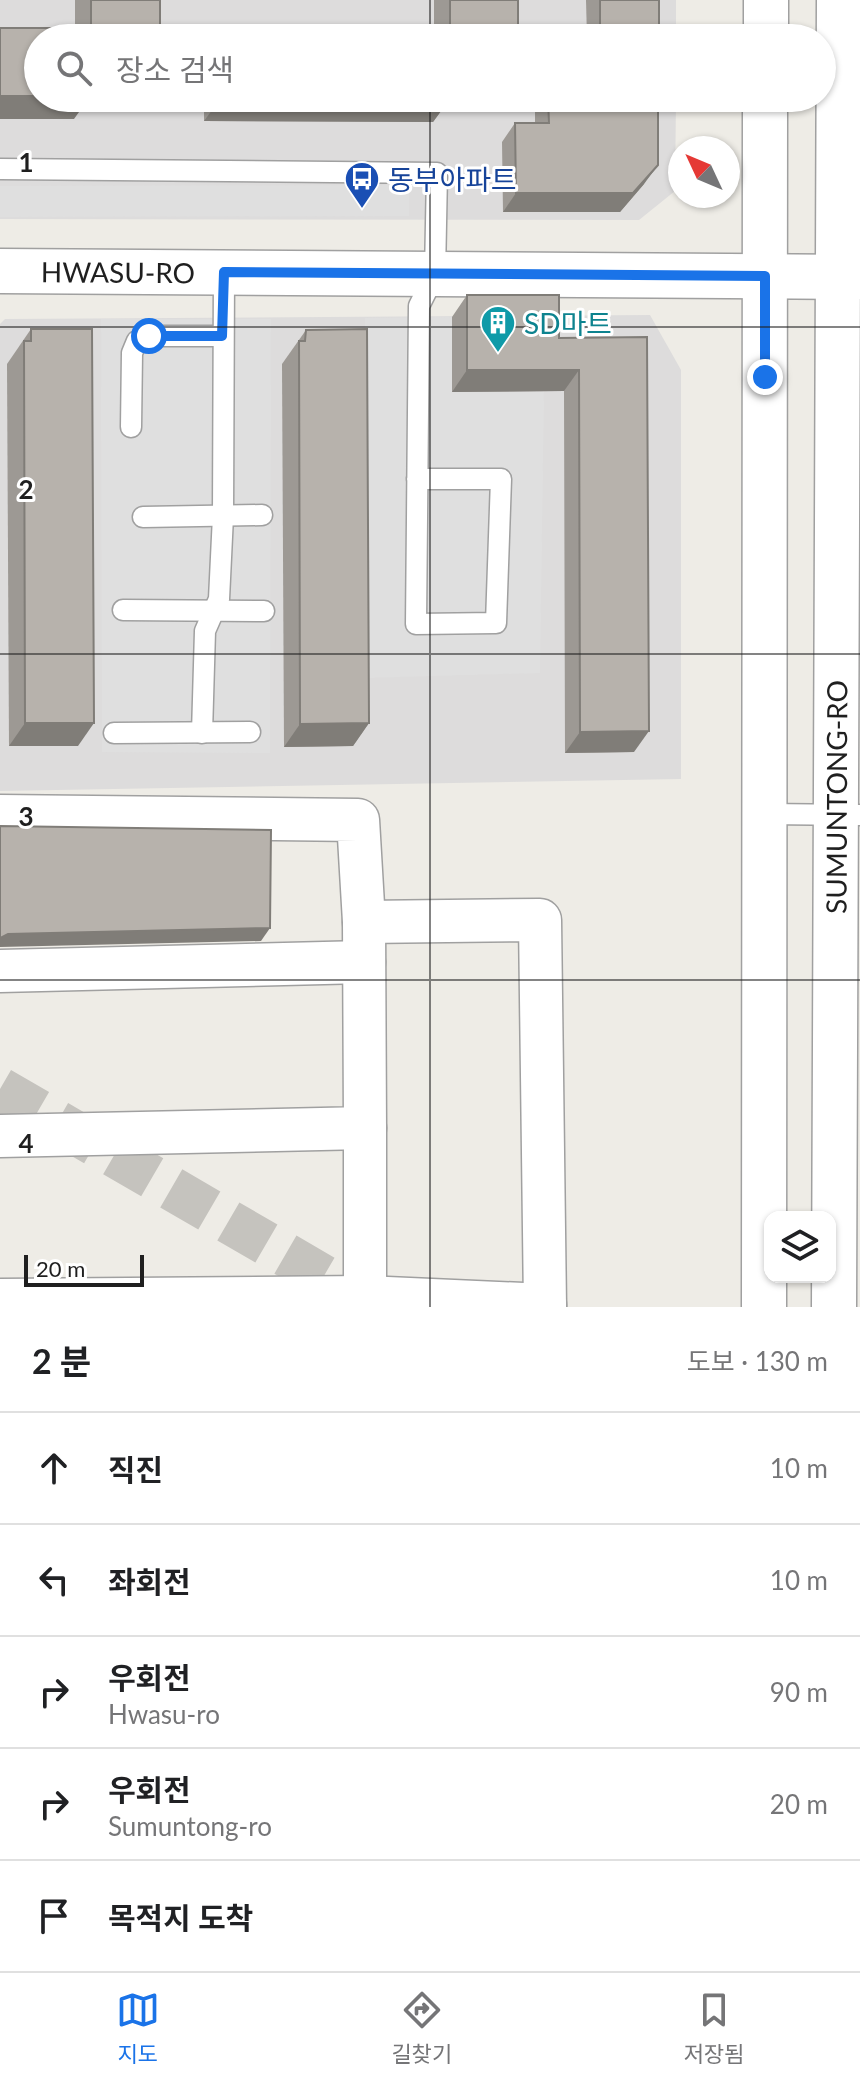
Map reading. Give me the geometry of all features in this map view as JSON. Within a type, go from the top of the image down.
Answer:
[{"type":"street","points":[[766,0],[766,24]]},
{"type":"street","name":"SUMUNTONG-RO","points":[[834,1307],[848,815],[846,24]]},
{"type":"street","points":[[764,1307],[765,112]]},
{"type":"street","name":"HWASU-RO","points":[[0,271],[849,277]]},
{"type":"street","points":[[0,816],[358,820],[364,942],[365,1302]]},
{"type":"street","points":[[0,971],[364,942],[540,920],[545,1306],[0,1300]]},
{"type":"street","points":[[0,1136],[365,1128]]},
{"type":"lane","points":[[0,169],[437,173],[435,274],[419,306],[417,479],[416,624],[496,623],[501,479],[417,479]]},
{"type":"lane","points":[[202,733],[205,631],[219,599],[223,516],[224,272]]},
{"type":"lane","points":[[131,427],[132,353],[137,341],[149,336],[222,336]]},
{"type":"lane","points":[[143,517],[262,515]]},
{"type":"lane","points":[[123,610],[264,611]]},
{"type":"lane","points":[[114,733],[250,732]]},
{"type":"lane","points":[[765,814],[848,815]]},
{"type":"shaded area","name":"동부아파트","points":[[0,0],[676,0],[676,24],[24,24],[24,112],[676,112],[676,136],[668,136],[668,197],[639,220],[0,219]]},
{"type":"shaded area","points":[[409,185],[409,216],[0,217],[0,186]]},
{"type":"shaded area","points":[[650,315],[681,370],[681,779],[0,791],[0,324],[5,319]]},
{"type":"shaded area","points":[[452,317],[544,391],[540,673],[364,678],[365,318]]},
{"type":"shaded area","points":[[101,319],[271,319],[270,753],[102,752]]},
{"type":"building","points":[[91,0],[160,0],[160,24],[91,24]]},
{"type":"building","points":[[450,0],[518,0],[518,24],[450,24]]},
{"type":"building","points":[[600,0],[659,0],[659,24],[600,24]]},
{"type":"building","points":[[0,28],[24,28],[24,96],[0,96]]},
{"type":"building","points":[[549,112],[658,112],[658,165],[633,193],[516,193],[515,123],[549,123]]},
{"type":"building","points":[[467,295],[559,295],[559,338],[647,337],[649,731],[580,732],[579,370],[467,370]]},
{"type":"building","points":[[31,329],[92,329],[94,723],[25,723],[24,341],[31,341]]},
{"type":"building","points":[[367,329],[369,723],[300,724],[299,341],[305,341],[306,330]]},
{"type":"building","points":[[0,826],[271,830],[270,928],[8,934],[0,938]]},
{"type":"tunnel","points":[[0,1089],[374,1306]]},
{"type":"place","name":"동부아파트","points":[[362,210]]},
{"type":"place","name":"SD마트","points":[[498,354]]},
{"type":"route","points":[[149,336],[222,336],[224,272],[765,276],[765,377]]}]
